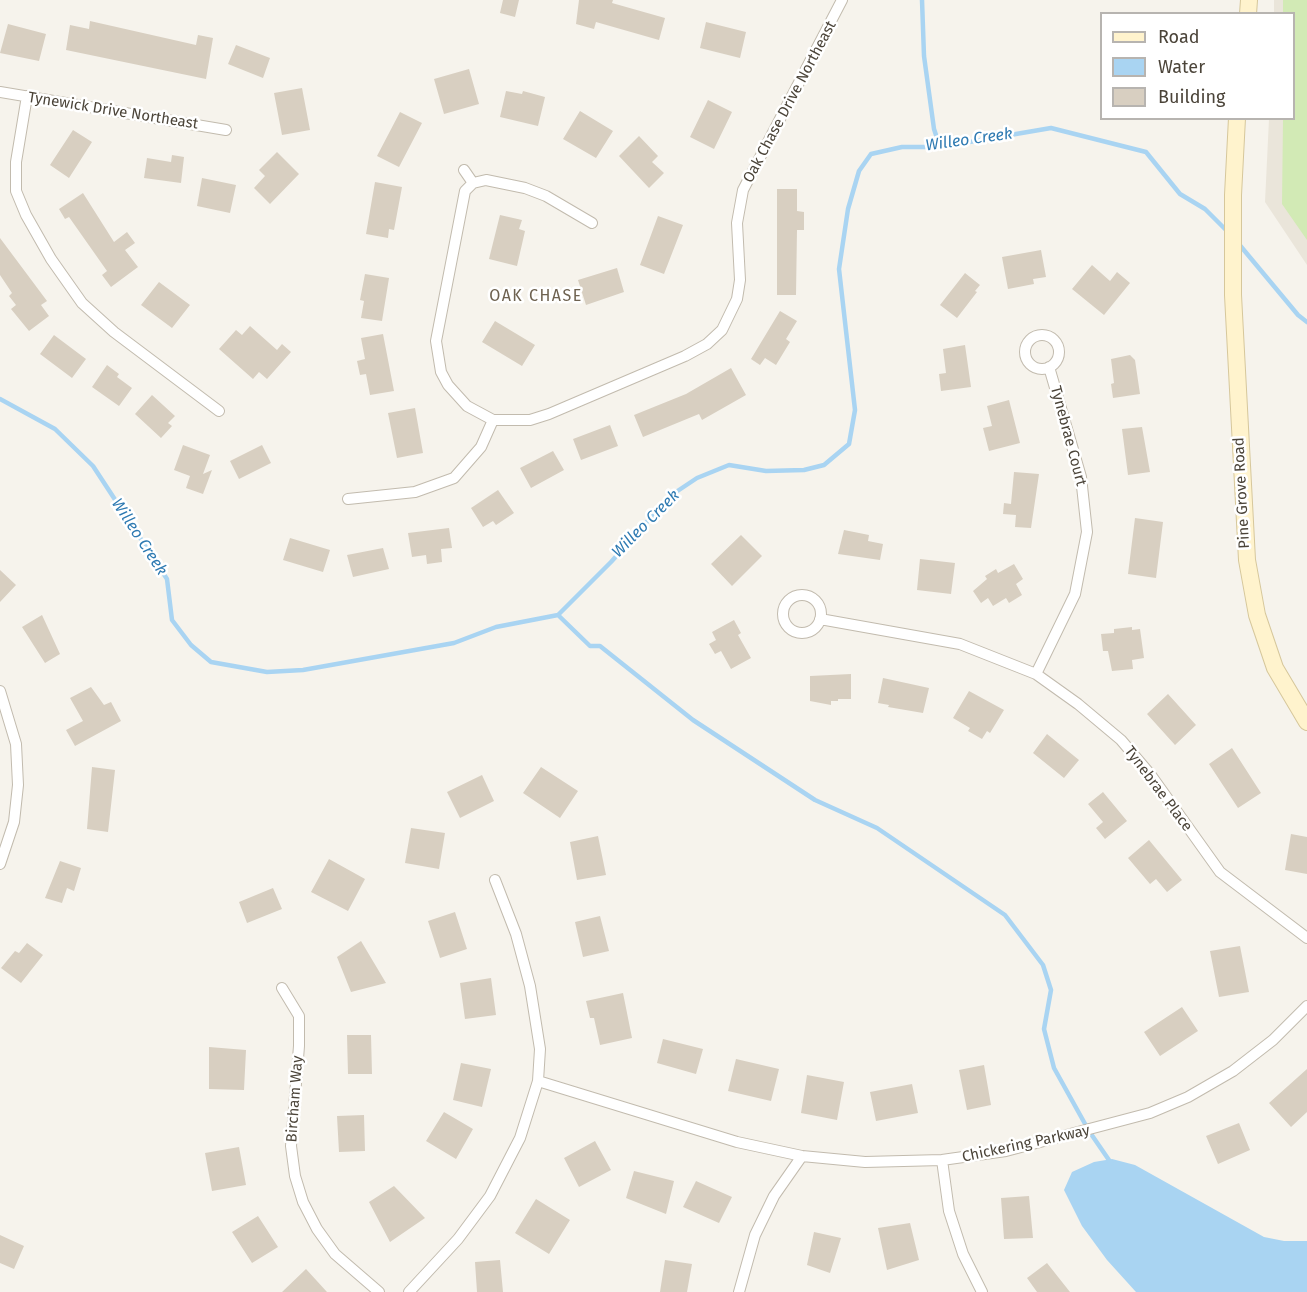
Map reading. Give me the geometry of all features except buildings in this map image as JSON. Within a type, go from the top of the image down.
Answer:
[{"type":"main road","name":"Pine Grove Road","points":[[1237,120],[1232,250],[1243,530],[1251,589],[1275,668],[1307,722]]},
{"type":"street","name":"Oak Chase Drive Northeast","points":[[473,183],[465,190],[437,325],[437,355],[441,372],[457,396],[467,406],[493,420],[530,420],[686,357],[707,344],[722,330],[738,298],[740,280],[737,223],[743,190],[842,0]]},
{"type":"street","name":"Tynewick Drive Northeast","points":[[0,92],[226,130]]},
{"type":"street","points":[[27,96],[16,162],[16,191],[45,249],[82,303],[114,332],[219,411]]},
{"type":"street","points":[[465,170],[473,183],[486,180],[546,196],[592,223]]},
{"type":"street","name":"Tynebrae Court","points":[[1036,674],[1075,594],[1087,532],[1081,477],[1049,367]]},
{"type":"street","points":[[348,499],[415,492],[454,478],[481,447],[493,420]]},
{"type":"street","name":"Tynebrae Place","points":[[820,618],[960,644],[1036,674],[1078,704],[1121,740],[1150,774],[1220,872],[1307,938]]},
{"type":"street","points":[[0,691],[16,744],[18,785],[14,822],[0,864]]},
{"type":"street","points":[[409,1292],[458,1239],[489,1196],[520,1138],[538,1081],[540,1049],[530,986],[516,934],[495,880]]},
{"type":"street","name":"Bircham Way","points":[[282,988],[299,1016],[299,1046],[291,1146],[295,1176],[303,1203],[316,1229],[335,1254],[379,1292]]},
{"type":"street","name":"Chickering Parkway","points":[[538,1081],[737,1142],[802,1156],[865,1162],[942,1160],[1006,1151],[1111,1125],[1160,1109],[1188,1097],[1233,1071],[1273,1040],[1307,1006]]},
{"type":"street","points":[[739,1292],[755,1235],[774,1196],[802,1156]]},
{"type":"street","points":[[942,1160],[953,1221],[963,1254],[982,1292]]},
{"type":"shaded area","points":[[1274,0],[1307,0],[1307,265],[1265,202],[1269,120],[1295,120],[1295,12],[1274,12]]},
{"type":"green space","points":[[1283,0],[1307,0],[1307,240],[1282,204],[1283,120],[1295,120],[1295,12],[1283,12]]},
{"type":"water","points":[[1112,1159],[1135,1165],[1264,1237],[1284,1241],[1307,1241],[1307,1292],[1136,1292],[1107,1260],[1082,1226],[1064,1190],[1072,1172],[1094,1162]]},
{"type":"waterway","points":[[922,0],[924,56],[934,129],[940,147]]},
{"type":"waterway","name":"Willeo Creek","points":[[0,399],[55,429],[93,466],[167,579],[172,620],[191,645],[211,662],[267,672],[303,670],[454,643],[496,627],[558,615],[611,562],[670,496],[697,478],[729,465],[766,471],[804,470],[824,465],[849,444],[855,410],[839,269],[848,209],[859,171],[871,154],[902,147],[940,147],[1051,128],[1146,152],[1180,194],[1205,209],[1228,232]]},
{"type":"waterway","name":"Willeo Creek","points":[[1238,243],[1298,315],[1307,322]]},
{"type":"waterway","points":[[558,615],[590,646],[600,646],[693,720],[815,800],[877,828],[1005,915],[1043,965],[1051,990],[1044,1029],[1054,1068],[1089,1131],[1111,1163]]},
{"type":"district","name":"OAK CHASE","points":[[536,297]]}]
